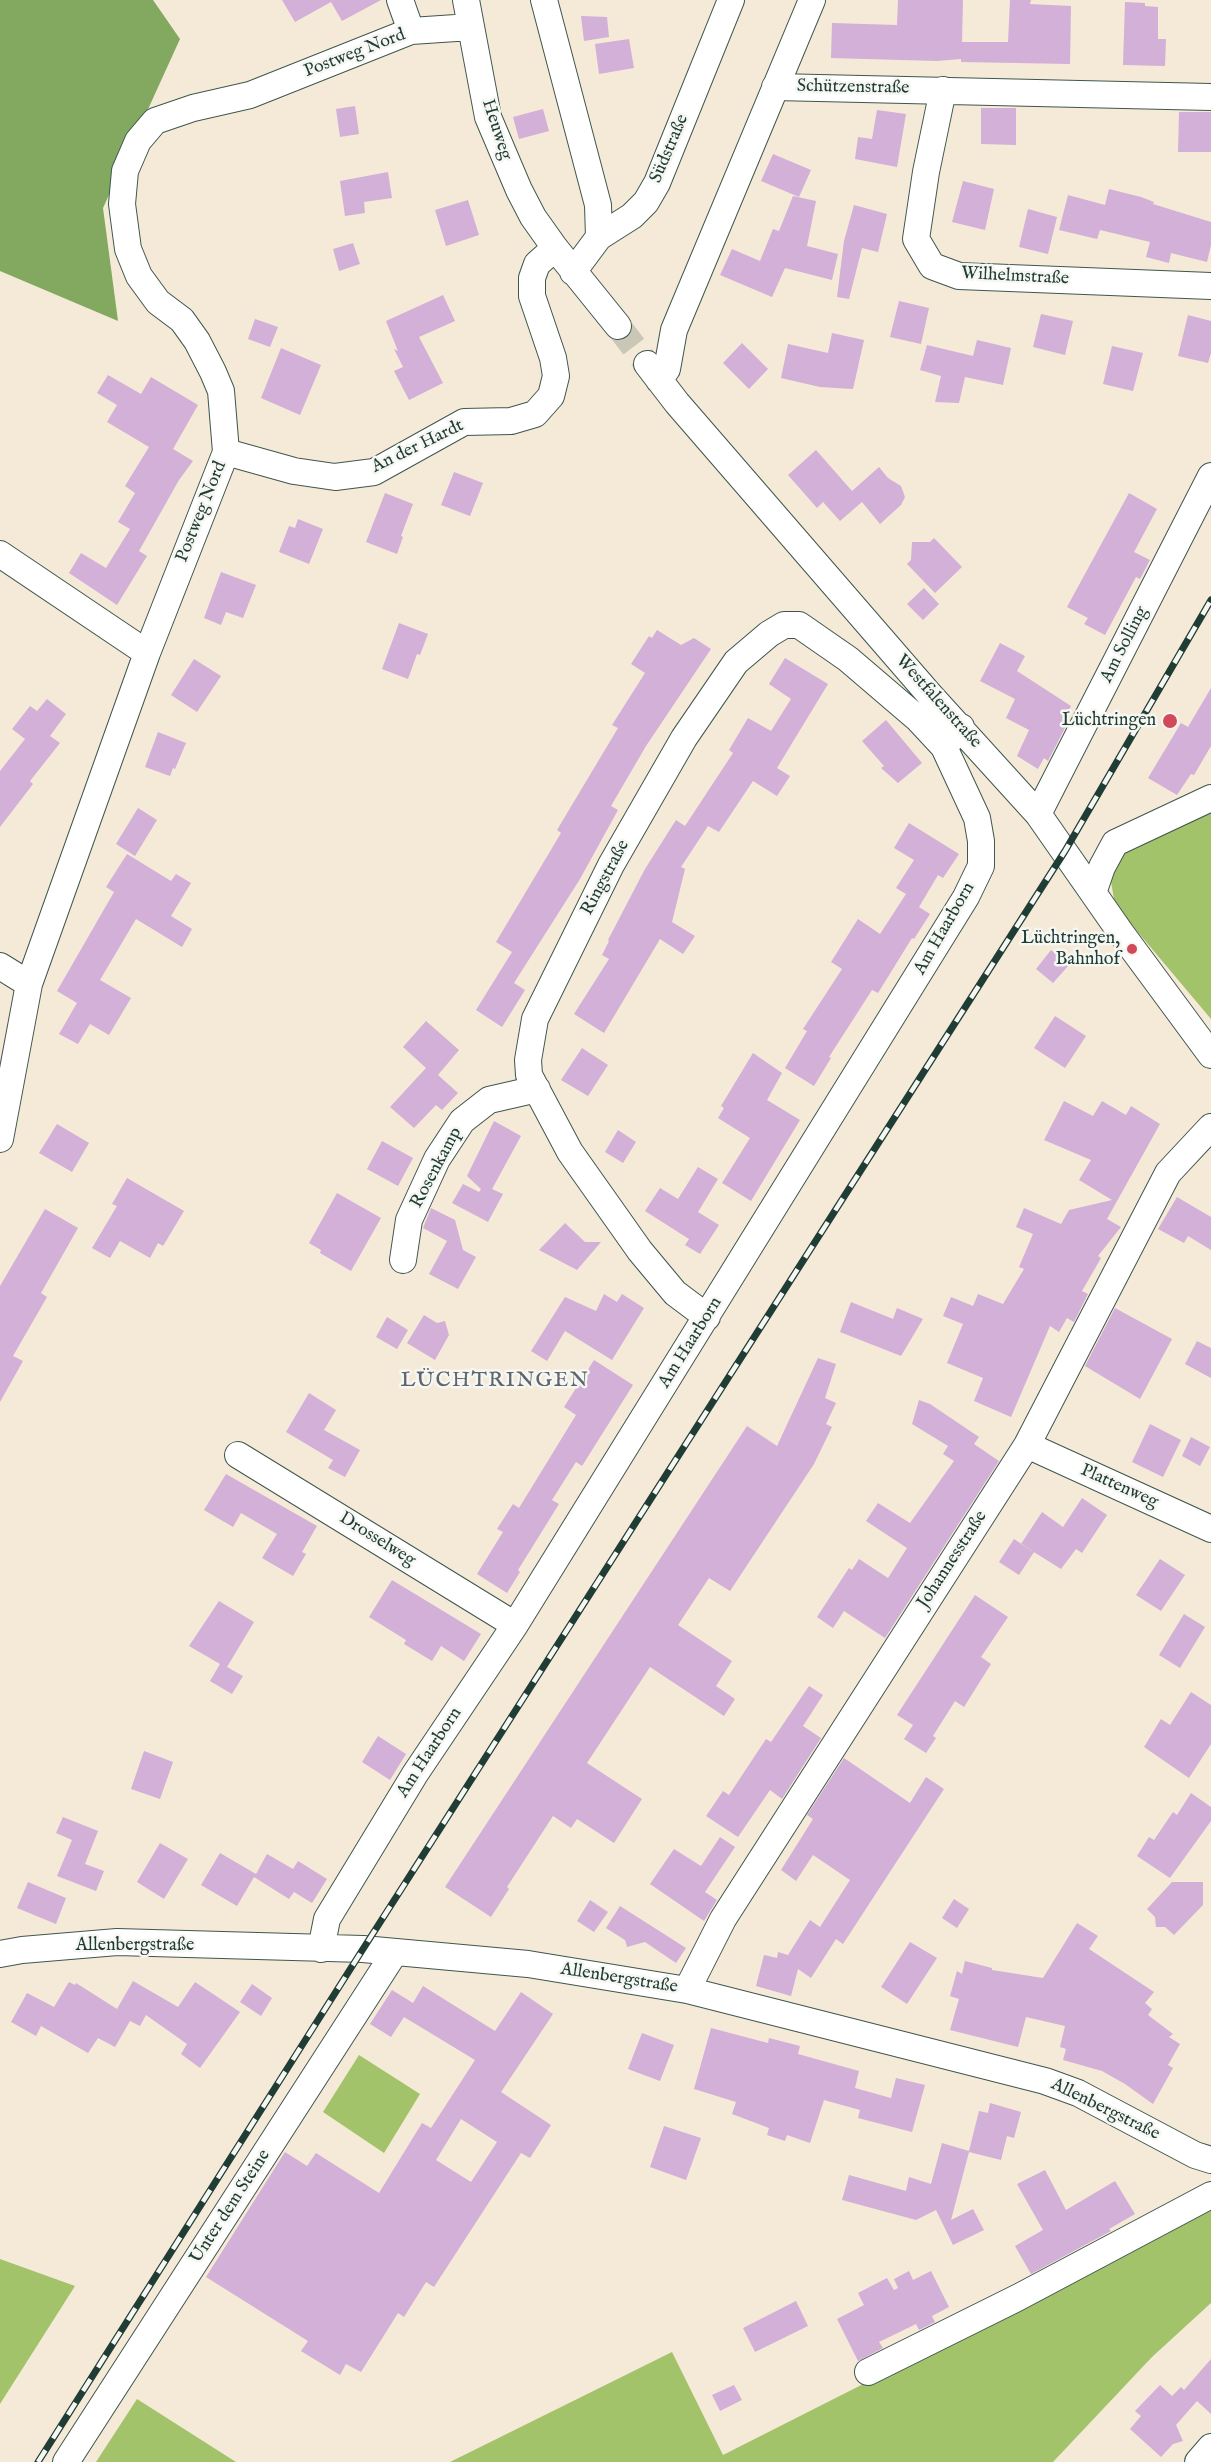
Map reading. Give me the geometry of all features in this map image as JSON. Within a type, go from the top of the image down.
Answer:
[{"type":"street","points":[[400,0],[411,31]]},
{"type":"street","name":"Heuweg","points":[[466,0],[488,117],[533,217],[555,249]]},
{"type":"street","points":[[544,0],[598,205],[599,237]]},
{"type":"street","name":"Südstraße","points":[[573,272],[599,237],[632,216],[646,202],[657,183],[732,0]]},
{"type":"street","points":[[775,87],[812,0]]},
{"type":"street","name":"Postweg Nord","points":[[0,1139],[29,984],[147,653],[226,452],[221,391],[213,372],[197,341],[182,320],[158,302],[139,276],[128,249],[122,204],[125,171],[138,141],[155,122],[193,108],[250,95],[411,31],[471,27]]},
{"type":"street","name":"Schützenstraße","points":[[653,372],[667,369],[674,330],[775,87],[1211,97]]},
{"type":"street","name":"Wilhelmstraße","points":[[943,90],[926,172],[916,238],[932,266],[959,276],[1211,286]]},
{"type":"street","points":[[555,249],[618,326]]},
{"type":"street","name":"An der Hardt","points":[[226,452],[294,471],[335,477],[374,472],[464,422],[511,422],[535,414],[551,396],[555,376],[553,358],[532,296],[532,278],[537,264],[555,249]]},
{"type":"street","name":"Westfalenstraße","points":[[653,372],[914,676],[1038,814],[1211,1055]]},
{"type":"street","name":"Am Solling","points":[[1038,814],[1211,476]]},
{"type":"street","points":[[0,554],[147,653]]},
{"type":"street","name":"Ringstraße","points":[[707,1317],[675,1293],[640,1251],[570,1152],[529,1075],[528,1060],[535,1019],[611,865],[684,738],[736,662],[769,634],[784,625],[799,625],[848,659],[909,710],[944,747]]},
{"type":"street","points":[[944,747],[961,727]]},
{"type":"street","name":"Am Haarborn","points":[[321,1949],[327,1919],[415,1774],[515,1625],[966,897],[981,866],[977,818],[944,747]]},
{"type":"street","points":[[1093,893],[1102,867],[1115,843],[1211,798]]},
{"type":"street","points":[[0,966],[29,984]]},
{"type":"street","name":"Rosenkamp","points":[[403,1260],[409,1220],[437,1159],[462,1121],[489,1100],[537,1089]]},
{"type":"street","name":"Johannesstraße","points":[[687,1990],[723,1919],[1027,1445],[1168,1173],[1211,1127]]},
{"type":"street","name":"Plattenweg","points":[[1027,1445],[1211,1529]]},
{"type":"street","name":"Drosselweg","points":[[238,1455],[515,1625]]},
{"type":"street","name":"Allenbergstraße","points":[[0,1954],[117,1942],[395,1952],[528,1964],[687,1990],[1045,2081],[1077,2093],[1195,2155],[1211,2160]]},
{"type":"street","name":"Unter dem Steine","points":[[66,2462],[395,1952]]},
{"type":"street","points":[[868,2372],[1017,2298],[1211,2196]]},
{"type":"street","points":[[1198,2462],[1211,2447]]},
{"type":"green space","points":[[0,0],[153,0],[180,39],[103,208],[118,321],[0,271]]},
{"type":"green space","points":[[1211,811],[1211,1019],[1115,905],[1110,876],[1124,852]]},
{"type":"green space","points":[[359,2055],[420,2094],[384,2153],[323,2112]]},
{"type":"green space","points":[[1211,2208],[1211,2303],[1152,2357],[1053,2462],[450,2462],[672,2352],[723,2455]]},
{"type":"green space","points":[[0,2259],[75,2286],[0,2404]]},
{"type":"green space","points":[[137,2399],[236,2462],[96,2462]]},
{"type":"building","points":[[282,0],[381,0],[342,21],[331,2],[295,22]]},
{"type":"building","points":[[898,0],[963,0],[962,42],[1008,42],[1010,0],[1031,0],[1030,4],[1071,6],[1070,64],[961,62],[961,59],[937,61],[831,58],[832,23],[897,25]]},
{"type":"building","points":[[1125,2],[1145,3],[1145,6],[1158,7],[1158,39],[1166,39],[1165,66],[1123,65]]},
{"type":"building","points":[[581,16],[607,17],[609,37],[584,41]]},
{"type":"building","points":[[629,39],[634,68],[599,74],[595,44]]},
{"type":"building","points":[[355,106],[359,134],[340,137],[336,109]]},
{"type":"building","points":[[981,108],[1016,108],[1016,145],[981,144]]},
{"type":"building","points":[[543,109],[549,131],[519,139],[513,117]]},
{"type":"building","points":[[877,110],[906,114],[897,167],[855,159],[858,137],[872,139]]},
{"type":"building","points":[[1179,112],[1211,112],[1211,152],[1178,152]]},
{"type":"building","points":[[773,154],[811,170],[799,197],[761,181]]},
{"type":"building","points":[[388,172],[392,198],[364,202],[365,213],[345,216],[340,181]]},
{"type":"building","points":[[963,181],[994,189],[985,230],[952,222]]},
{"type":"building","points":[[1109,189],[1141,197],[1154,202],[1153,204],[1211,222],[1211,245],[1207,262],[1171,253],[1169,263],[1146,257],[1150,242],[1100,230],[1097,239],[1059,230],[1068,195],[1105,205]]},
{"type":"building","points":[[793,196],[816,201],[807,246],[838,254],[832,280],[785,268],[772,297],[720,275],[732,249],[760,261],[773,229],[779,231]]},
{"type":"building","points":[[468,200],[479,235],[446,246],[435,210]]},
{"type":"building","points":[[854,205],[887,214],[878,252],[862,248],[849,299],[837,297],[844,241]]},
{"type":"building","points":[[1028,209],[1057,217],[1048,254],[1019,247]]},
{"type":"building","points":[[353,243],[360,264],[339,271],[333,249]]},
{"type":"building","points":[[443,295],[455,321],[419,337],[443,383],[409,400],[394,371],[403,367],[394,349],[398,351],[386,321]]},
{"type":"building","points":[[899,301],[929,308],[921,344],[890,337]]},
{"type":"building","points":[[1041,314],[1073,321],[1065,355],[1033,347]]},
{"type":"building","points":[[1188,315],[1211,321],[1211,353],[1208,363],[1178,356]]},
{"type":"building","points":[[255,319],[278,327],[270,347],[248,339]]},
{"type":"building","points":[[832,333],[864,340],[853,389],[820,387],[781,378],[788,344],[828,353]]},
{"type":"building","points":[[977,340],[1011,348],[1003,385],[965,377],[959,403],[935,402],[941,376],[920,370],[927,345],[973,356]]},
{"type":"building","points":[[742,343],[768,369],[749,389],[723,363]]},
{"type":"building","points":[[1112,346],[1143,353],[1133,391],[1103,384]]},
{"type":"building","points":[[281,348],[321,365],[300,415],[261,398]]},
{"type":"building","points":[[108,375],[141,394],[151,377],[198,405],[173,449],[193,461],[179,480],[139,551],[147,556],[117,605],[69,573],[81,553],[106,568],[130,529],[118,522],[135,493],[125,486],[149,447],[107,422],[117,405],[97,393]]},
{"type":"building","points":[[816,450],[852,491],[879,467],[888,478],[901,486],[905,497],[901,505],[880,524],[862,502],[840,521],[823,502],[817,508],[788,475]]},
{"type":"building","points":[[454,472],[483,483],[470,516],[441,505]]},
{"type":"building","points":[[385,493],[413,504],[397,554],[366,542]]},
{"type":"building","points":[[1129,493],[1157,509],[1134,552],[1150,560],[1140,579],[1136,577],[1105,635],[1084,624],[1088,618],[1067,607]]},
{"type":"building","points":[[298,519],[323,529],[309,564],[279,552],[289,526],[295,528]]},
{"type":"building","points":[[934,538],[962,567],[935,593],[907,564],[911,560],[912,542],[930,542]]},
{"type":"building","points":[[221,572],[256,585],[243,618],[226,612],[221,625],[204,618]]},
{"type":"building","points":[[924,588],[939,604],[923,620],[907,604]]},
{"type":"building","points":[[399,623],[428,634],[420,655],[417,654],[408,679],[382,669]]},
{"type":"building","points":[[657,630],[681,645],[694,638],[711,649],[646,746],[611,806],[618,810],[580,879],[514,983],[525,990],[502,1027],[476,1010],[512,952],[496,942],[561,833],[557,830],[618,728],[612,725],[645,673],[631,664],[649,636],[652,638]]},
{"type":"building","points":[[1000,643],[1025,656],[1017,671],[1071,706],[1063,721],[1067,724],[1048,761],[1044,758],[1038,769],[1017,756],[1029,730],[1006,718],[1015,699],[980,681]]},
{"type":"building","points":[[785,658],[828,684],[777,768],[790,776],[777,796],[753,781],[719,832],[708,826],[681,867],[685,869],[672,922],[695,936],[683,954],[660,939],[604,1033],[574,1014],[609,959],[602,955],[608,940],[645,869],[676,820],[685,826],[733,753],[729,750],[748,718],[771,731],[791,699],[769,684]]},
{"type":"building","points":[[194,659],[221,676],[197,712],[171,695]]},
{"type":"building","points":[[1211,688],[1211,746],[1194,775],[1191,774],[1177,795],[1148,778],[1181,723],[1188,727]]},
{"type":"building","points":[[47,699],[66,714],[50,736],[60,743],[30,781],[33,784],[0,827],[0,771],[25,739],[12,729],[30,706],[37,711]]},
{"type":"building","points":[[886,720],[922,763],[898,783],[881,768],[884,766],[862,741]]},
{"type":"building","points":[[158,732],[186,743],[170,776],[145,767]]},
{"type":"building","points":[[138,808],[157,820],[135,856],[116,844]]},
{"type":"building","points":[[909,823],[959,854],[943,878],[938,875],[919,907],[930,914],[914,939],[912,938],[878,993],[872,990],[829,1057],[831,1058],[814,1086],[785,1068],[807,1031],[803,1029],[842,969],[831,962],[858,919],[880,934],[906,894],[896,888],[914,860],[894,848]]},
{"type":"building","points":[[127,854],[171,881],[176,874],[191,883],[171,916],[192,929],[182,947],[136,919],[100,980],[131,998],[109,1035],[90,1024],[78,1044],[59,1034],[77,1003],[57,991],[114,892],[106,887]]},
{"type":"building","points":[[1051,950],[1069,965],[1053,983],[1036,969]]},
{"type":"building","points":[[1055,1016],[1086,1036],[1065,1068],[1034,1048]]},
{"type":"building","points":[[426,1021],[459,1050],[438,1075],[458,1093],[442,1110],[436,1105],[414,1128],[390,1107],[426,1068],[403,1047]]},
{"type":"building","points":[[582,1048],[608,1065],[588,1096],[561,1080]]},
{"type":"building","points":[[753,1053],[782,1073],[767,1100],[800,1120],[751,1201],[722,1183],[750,1138],[718,1118],[724,1108],[721,1106]]},
{"type":"building","points":[[1064,1101],[1093,1116],[1102,1101],[1126,1115],[1131,1106],[1160,1124],[1107,1219],[1121,1227],[1098,1256],[1101,1258],[1082,1291],[1088,1294],[1074,1322],[1067,1318],[1059,1332],[1050,1326],[1011,1417],[974,1401],[983,1378],[947,1363],[963,1324],[943,1316],[951,1297],[973,1306],[978,1294],[1003,1304],[1024,1269],[1019,1267],[1033,1234],[1016,1227],[1024,1208],[1061,1224],[1069,1210],[1112,1200],[1079,1180],[1091,1160],[1044,1140]]},
{"type":"building","points":[[494,1121],[521,1136],[492,1189],[503,1194],[488,1222],[452,1203],[463,1184],[479,1192],[481,1189],[467,1176]]},
{"type":"building","points":[[57,1124],[89,1143],[72,1172],[39,1153]]},
{"type":"building","points":[[618,1130],[636,1142],[623,1163],[605,1152]]},
{"type":"building","points":[[382,1141],[413,1158],[398,1186],[367,1169]]},
{"type":"building","points":[[698,1167],[718,1179],[698,1212],[719,1225],[700,1254],[685,1245],[689,1239],[645,1211],[660,1188],[678,1199]]},
{"type":"building","points":[[127,1178],[184,1211],[163,1246],[158,1243],[150,1258],[120,1241],[110,1258],[92,1248],[117,1206],[112,1204]]},
{"type":"building","points":[[337,1193],[381,1218],[351,1271],[320,1253],[321,1250],[309,1243]]},
{"type":"building","points":[[1177,1197],[1211,1217],[1211,1250],[1188,1236],[1184,1243],[1158,1229]]},
{"type":"building","points":[[431,1208],[455,1220],[463,1250],[476,1257],[458,1289],[429,1274],[447,1241],[423,1228]]},
{"type":"building","points":[[45,1209],[78,1228],[41,1293],[47,1297],[13,1356],[23,1361],[0,1402],[0,1286]]},
{"type":"building","points":[[565,1223],[585,1242],[601,1242],[577,1270],[539,1250]]},
{"type":"building","points":[[604,1294],[617,1302],[622,1294],[644,1308],[612,1360],[565,1331],[547,1361],[531,1351],[565,1297],[596,1311]]},
{"type":"building","points":[[851,1302],[893,1319],[897,1308],[923,1319],[901,1356],[840,1332]]},
{"type":"building","points":[[1115,1308],[1172,1339],[1140,1399],[1085,1366]]},
{"type":"building","points":[[424,1315],[437,1323],[445,1321],[449,1335],[435,1360],[407,1343]]},
{"type":"building","points":[[387,1317],[408,1330],[397,1349],[376,1337]]},
{"type":"building","points":[[1197,1341],[1211,1348],[1211,1378],[1185,1364]]},
{"type":"building","points":[[818,1358],[836,1364],[825,1398],[836,1403],[826,1424],[832,1427],[814,1464],[730,1591],[709,1578],[678,1625],[732,1661],[716,1686],[735,1699],[724,1716],[650,1667],[587,1763],[642,1799],[614,1843],[577,1819],[571,1828],[553,1816],[507,1887],[509,1889],[491,1917],[445,1887],[747,1426],[777,1446]]},
{"type":"building","points":[[594,1360],[633,1385],[582,1466],[576,1462],[552,1500],[559,1504],[518,1570],[520,1572],[507,1593],[477,1574],[503,1532],[497,1529],[513,1504],[519,1508],[576,1415],[564,1407]]},
{"type":"building","points":[[309,1393],[336,1410],[324,1430],[360,1450],[345,1477],[328,1468],[333,1460],[286,1432]]},
{"type":"building","points":[[919,1400],[930,1404],[979,1437],[974,1444],[999,1461],[885,1638],[844,1611],[833,1628],[817,1617],[849,1568],[852,1570],[859,1559],[888,1578],[907,1548],[866,1521],[878,1503],[910,1523],[954,1461],[943,1454],[948,1446],[912,1424]]},
{"type":"building","points":[[1150,1424],[1181,1440],[1163,1477],[1132,1462]]},
{"type":"building","points":[[1191,1437],[1210,1447],[1200,1466],[1182,1456]]},
{"type":"building","points":[[226,1474],[317,1526],[302,1552],[306,1554],[293,1576],[262,1558],[277,1534],[241,1513],[233,1527],[204,1510]]},
{"type":"building","points":[[1082,1498],[1107,1515],[1082,1553],[1076,1549],[1061,1569],[1021,1544],[1042,1512],[1063,1527]]},
{"type":"building","points":[[1014,1539],[1034,1552],[1019,1575],[999,1562]]},
{"type":"building","points":[[1160,1559],[1185,1575],[1161,1611],[1136,1595]]},
{"type":"building","points":[[392,1580],[481,1634],[464,1661],[441,1646],[432,1661],[404,1644],[406,1640],[369,1617]]},
{"type":"building","points":[[975,1595],[1008,1617],[981,1657],[991,1664],[964,1707],[955,1701],[933,1736],[936,1738],[926,1753],[904,1739],[913,1725],[897,1715]]},
{"type":"building","points":[[219,1601],[254,1622],[227,1667],[243,1676],[232,1694],[210,1681],[220,1664],[189,1646]]},
{"type":"building","points":[[1184,1614],[1205,1627],[1180,1668],[1159,1655]]},
{"type":"building","points":[[809,1686],[823,1695],[803,1726],[821,1738],[782,1799],[770,1790],[738,1837],[706,1816],[723,1791],[729,1795],[766,1739],[771,1742]]},
{"type":"building","points":[[1191,1692],[1211,1705],[1211,1744],[1189,1778],[1144,1747],[1161,1719],[1170,1725]]},
{"type":"building","points":[[378,1736],[406,1754],[390,1780],[362,1762]]},
{"type":"building","points":[[144,1751],[173,1762],[160,1799],[131,1789]]},
{"type":"building","points":[[844,1758],[910,1803],[926,1777],[944,1789],[843,1944],[836,1939],[811,1978],[798,1969],[791,1996],[756,1986],[764,1955],[777,1958],[778,1952],[788,1955],[810,1920],[820,1927],[850,1880],[813,1855],[796,1881],[781,1870],[813,1819],[807,1815]]},
{"type":"building","points":[[1191,1793],[1211,1807],[1211,1821],[1170,1878],[1137,1856],[1149,1837],[1154,1840],[1173,1812],[1177,1815]]},
{"type":"building","points":[[63,1817],[98,1831],[85,1864],[104,1871],[96,1891],[57,1876],[72,1840],[56,1833]]},
{"type":"building","points":[[720,1837],[735,1847],[705,1892],[717,1900],[704,1921],[650,1884],[674,1849],[701,1866]]},
{"type":"building","points":[[160,1843],[188,1859],[164,1899],[137,1882]]},
{"type":"building","points":[[220,1853],[256,1874],[267,1854],[293,1869],[298,1861],[327,1879],[312,1903],[294,1892],[289,1899],[254,1877],[237,1906],[201,1885]]},
{"type":"building","points":[[28,1882],[66,1898],[56,1924],[17,1908]]},
{"type":"building","points":[[1172,1882],[1203,1882],[1203,1905],[1174,1935],[1165,1927],[1156,1927],[1155,1917],[1147,1909]]},
{"type":"building","points":[[954,1899],[969,1909],[957,1928],[942,1918]]},
{"type":"building","points":[[590,1900],[608,1912],[594,1932],[577,1921]]},
{"type":"building","points":[[620,1906],[686,1948],[676,1963],[645,1942],[627,1947],[625,1940],[606,1928]]},
{"type":"building","points":[[1077,1923],[1098,1936],[1089,1949],[1154,1992],[1145,2003],[1152,2009],[1148,2015],[1173,2034],[1169,2037],[1180,2044],[1168,2065],[1173,2068],[1153,2104],[1102,2071],[1063,2060],[1066,2049],[1060,2047],[1065,2026],[1026,2017],[1018,2047],[950,2030],[959,1999],[950,1996],[957,1971],[962,1974],[965,1961],[992,1968],[992,1970],[1043,1978]]},
{"type":"building","points":[[910,1942],[937,1958],[907,2004],[881,1987]]},
{"type":"building","points":[[133,1981],[178,2007],[195,1982],[240,2012],[200,2068],[181,2054],[187,2044],[146,2015],[140,2026],[130,2021],[115,2047],[98,2038],[88,2053],[41,2026],[36,2036],[11,2022],[27,1993],[54,2007],[69,1982],[75,1985],[76,1983],[117,2009]]},
{"type":"building","points":[[252,1984],[272,1998],[261,2016],[240,2002]]},
{"type":"building","points":[[423,1986],[495,2031],[521,1992],[553,2014],[501,2092],[551,2125],[530,2158],[521,2153],[434,2287],[426,2282],[404,2317],[398,2313],[361,2372],[346,2364],[340,2375],[301,2351],[308,2341],[206,2277],[285,2152],[307,2166],[316,2153],[379,2193],[422,2123],[431,2128],[475,2060],[404,2017],[391,2037],[370,2024],[392,1990],[413,2003]],"holes":[[[461,2119],[497,2142],[471,2182],[436,2160]]]},
{"type":"building","points":[[711,2028],[768,2043],[769,2038],[800,2046],[798,2054],[859,2071],[855,2088],[891,2098],[896,2078],[925,2085],[912,2132],[858,2118],[860,2110],[824,2100],[810,2143],[787,2135],[785,2141],[767,2135],[769,2128],[732,2114],[736,2102],[694,2089]]},
{"type":"building","points":[[642,2033],[674,2045],[660,2081],[628,2069]]},
{"type":"building","points":[[990,2103],[1021,2112],[1014,2138],[1007,2136],[1001,2160],[969,2152],[951,2220],[973,2209],[984,2230],[953,2245],[936,2210],[916,2220],[842,2200],[849,2175],[906,2191],[909,2177],[931,2184],[942,2143],[969,2151],[979,2111],[988,2113]]},
{"type":"building","points":[[664,2126],[701,2138],[686,2180],[650,2167]]},
{"type":"building","points":[[1045,2170],[1066,2210],[1115,2181],[1135,2214],[1109,2229],[1111,2231],[1031,2274],[1015,2246],[1043,2230],[1017,2184]]},
{"type":"building","points":[[909,2271],[913,2280],[931,2271],[949,2307],[932,2316],[935,2322],[919,2330],[916,2324],[879,2342],[883,2348],[858,2361],[837,2319],[864,2305],[858,2293],[887,2278],[894,2290],[898,2288],[894,2279]]},
{"type":"building","points":[[796,2301],[808,2326],[755,2352],[743,2328]]},
{"type":"building","points":[[1211,2359],[1211,2414],[1197,2401],[1176,2425],[1183,2441],[1173,2444],[1161,2457],[1130,2429],[1141,2416],[1135,2411],[1160,2385],[1172,2396],[1181,2387],[1184,2390]]},
{"type":"building","points":[[734,2385],[742,2400],[720,2411],[712,2395]]},
{"type":"tunnel","points":[[618,326],[647,364]]},
{"type":"railway","points":[[38,2462],[1065,851],[1211,600]]},
{"type":"place","name":"Lüchtringen","points":[[1170,721]]},
{"type":"place","name":"Lüchtringen, Bahnhof","points":[[1132,949]]},
{"type":"district","name":"LÜCHTRINGEN","points":[[495,1382]]}]
